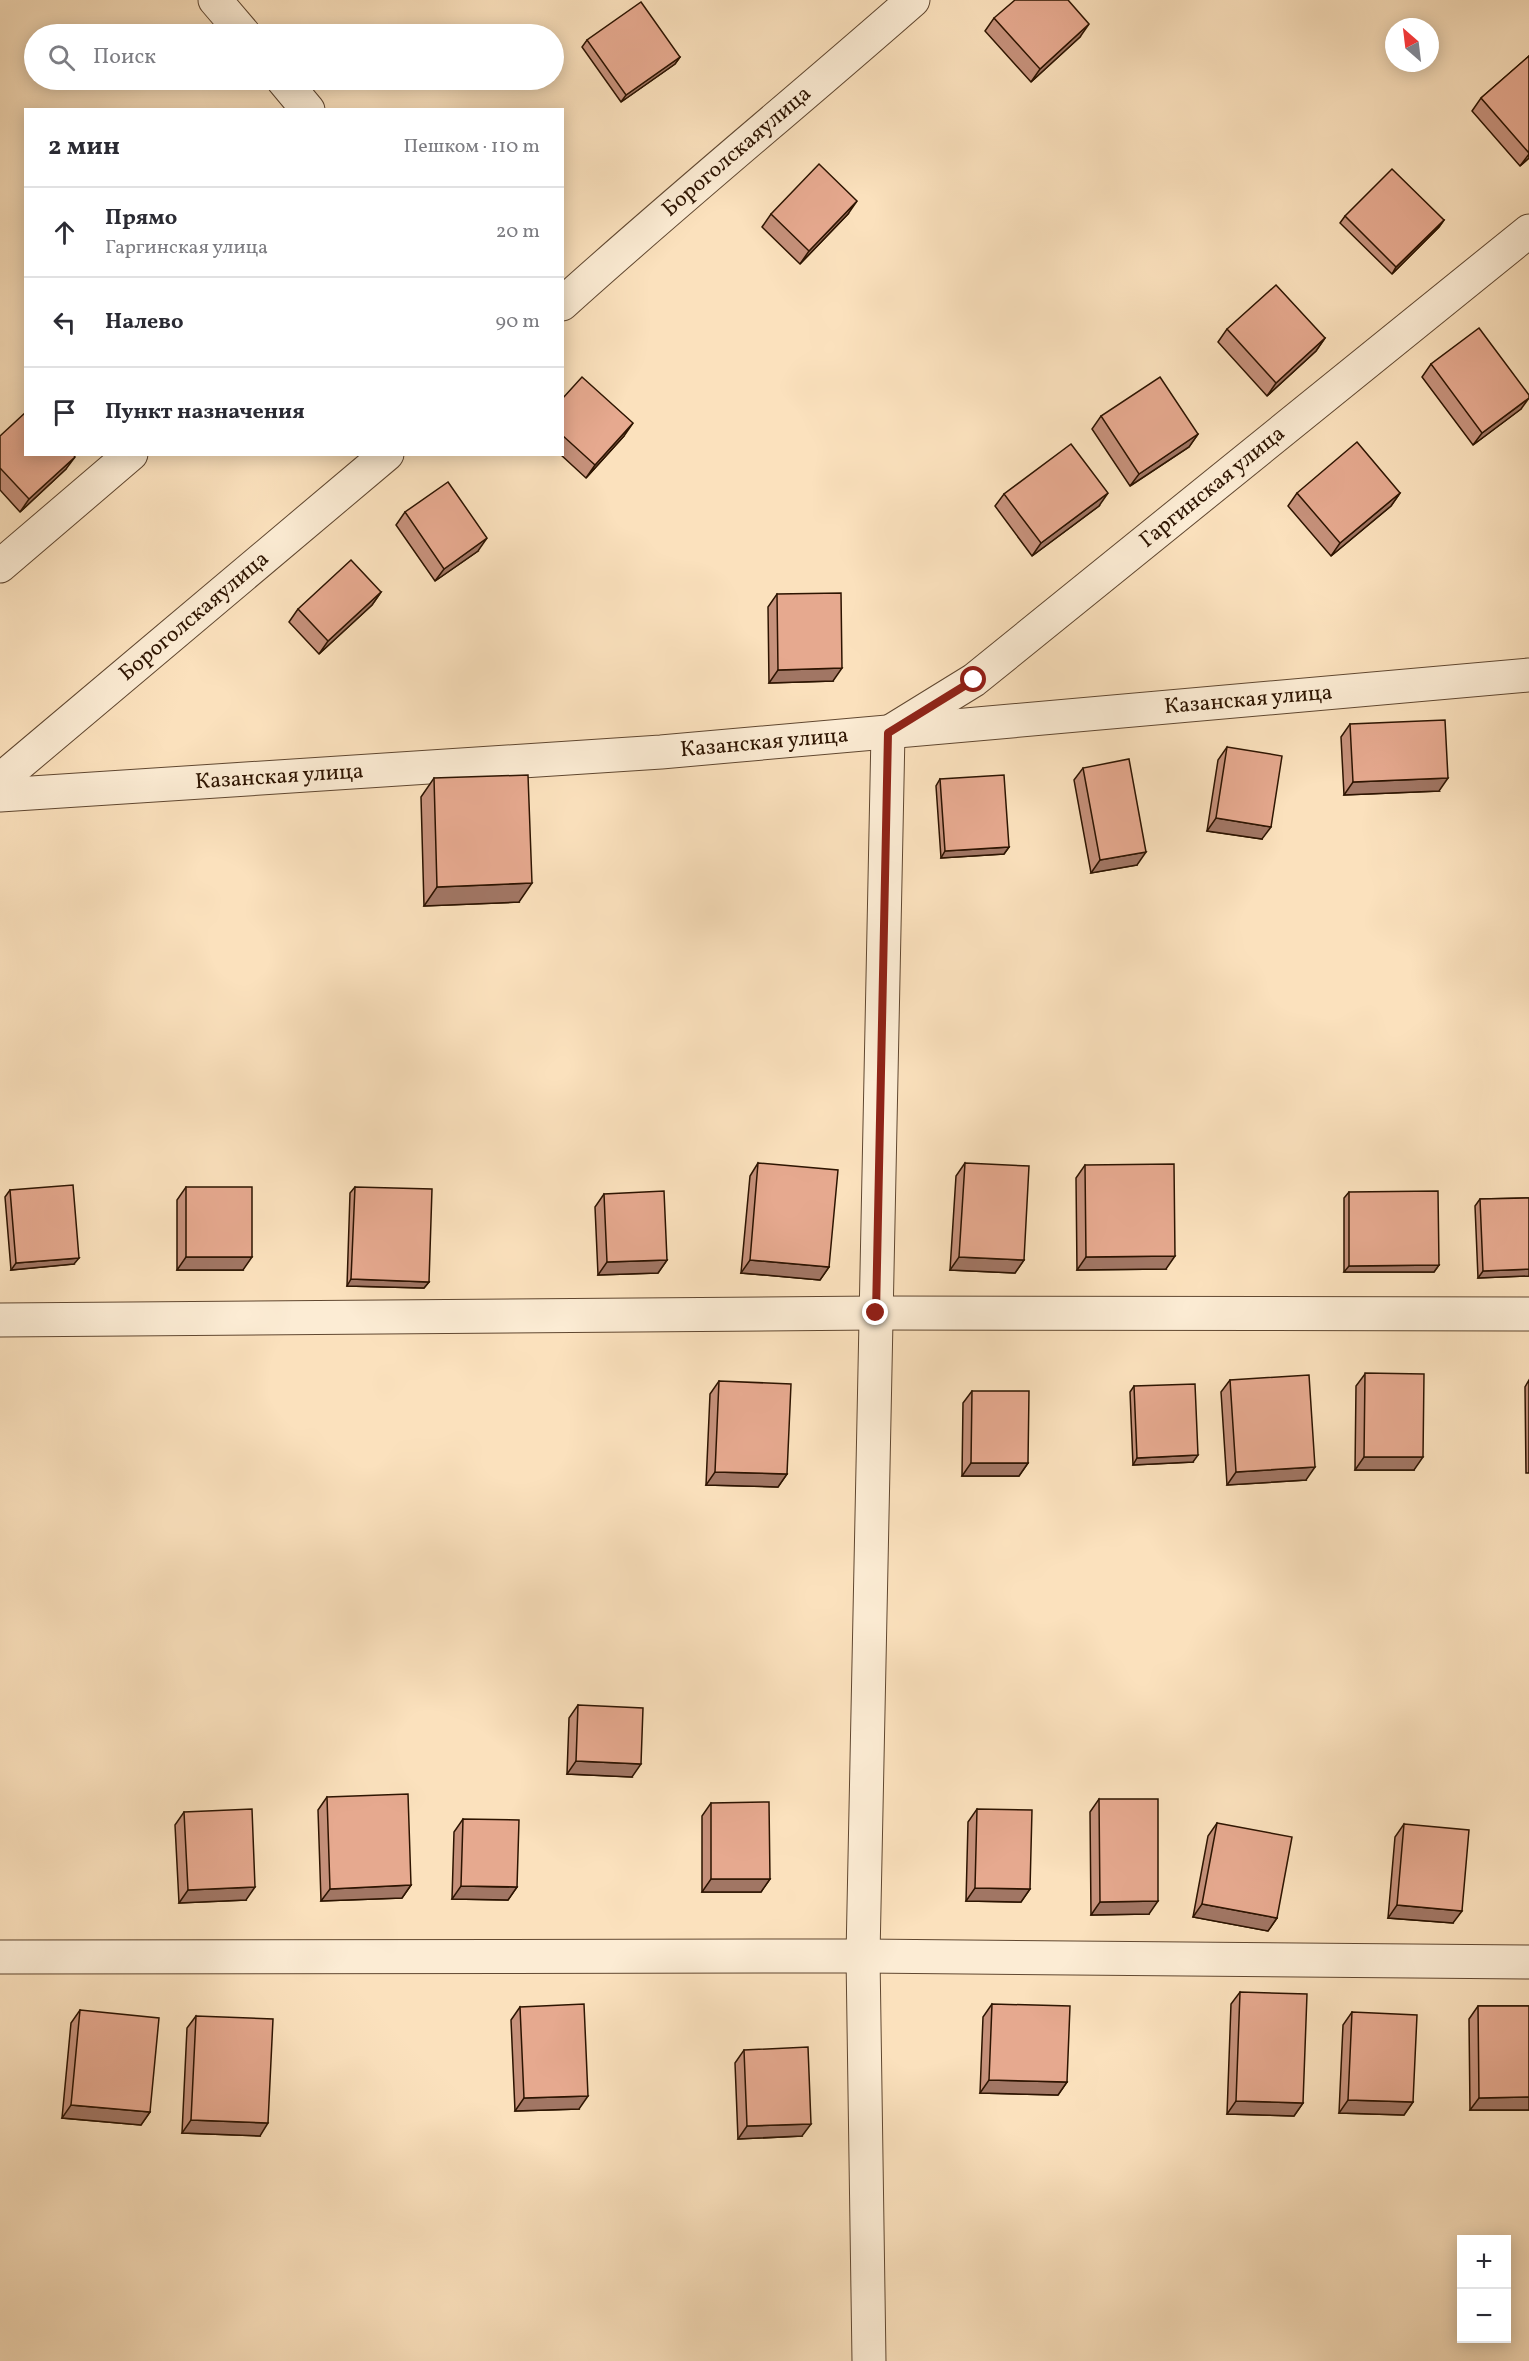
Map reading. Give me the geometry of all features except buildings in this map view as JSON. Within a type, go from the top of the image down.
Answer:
[{"type":"street","points":[[215,0],[235,24]]},
{"type":"street","name":"Бороголскаяулица","points":[[564,301],[913,0]]},
{"type":"street","points":[[291,90],[306,108]]},
{"type":"street","name":"Гаргинская улица","points":[[888,733],[974,680],[1529,231]]},
{"type":"street","points":[[0,566],[129,456]]},
{"type":"street","name":"Бороголскаяулица","points":[[0,780],[385,456]]},
{"type":"street","name":"Казанская улица","points":[[0,795],[661,752],[1529,675]]},
{"type":"street","points":[[868,2361],[863,1956],[888,733]]},
{"type":"street","points":[[0,1320],[876,1313],[1529,1314]]},
{"type":"street","points":[[0,1957],[863,1956],[1529,1962]]},
{"type":"route","points":[[876,1313],[888,733],[974,680]]}]
